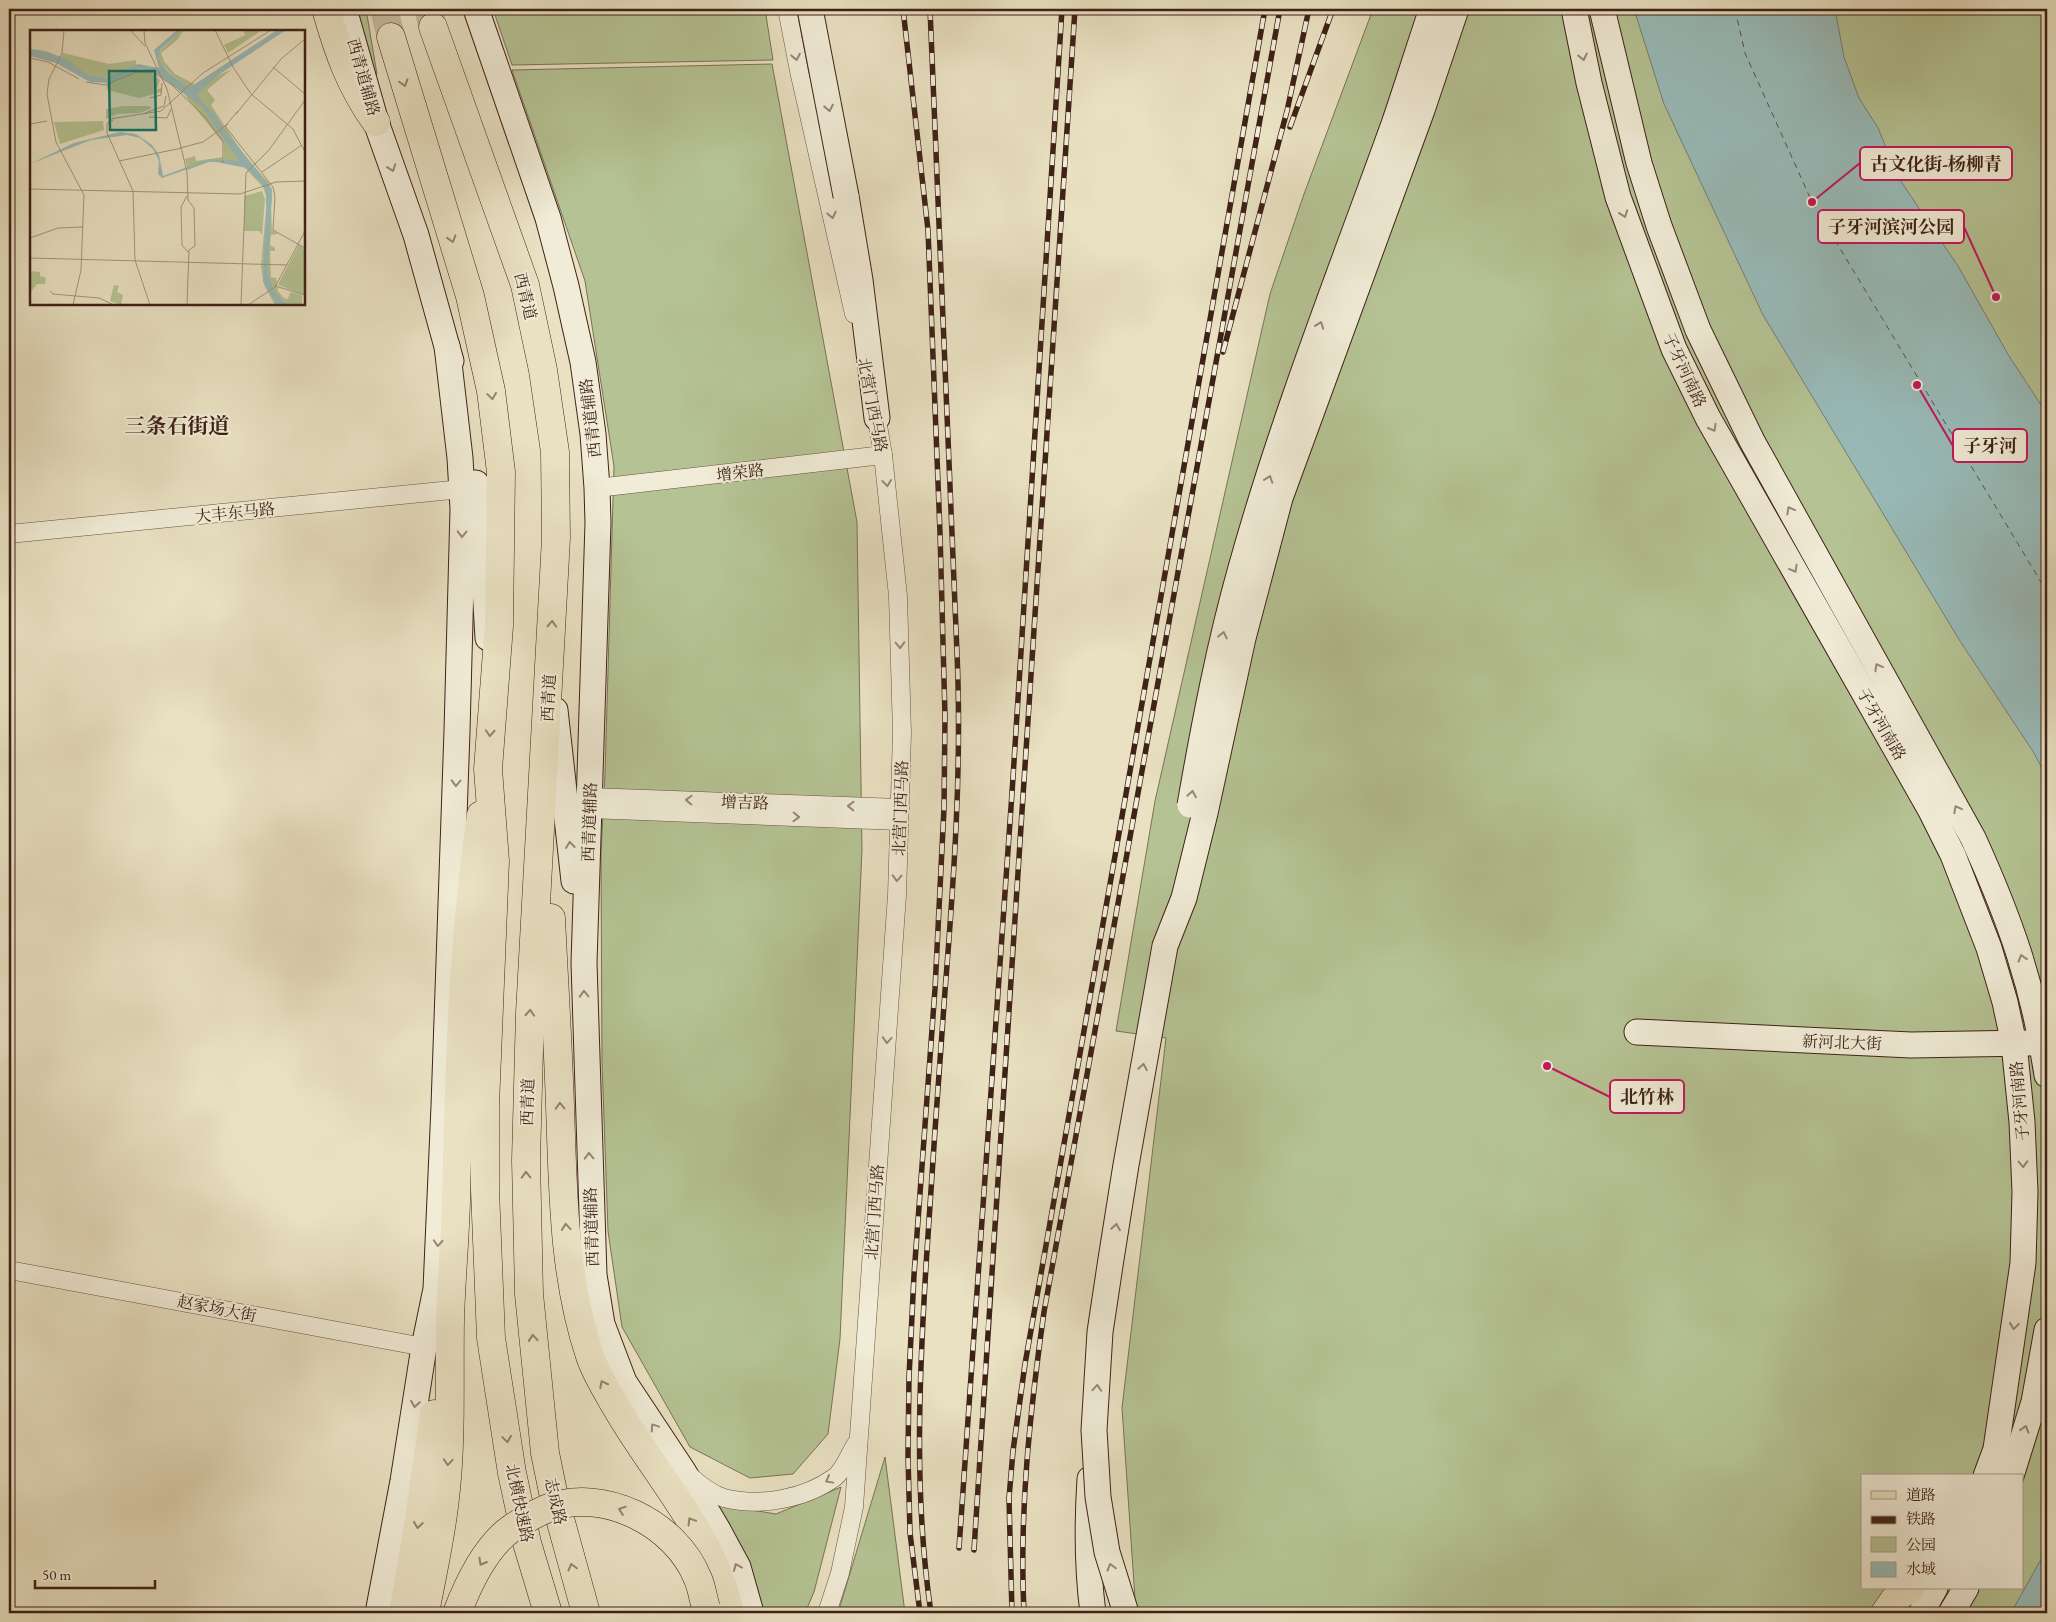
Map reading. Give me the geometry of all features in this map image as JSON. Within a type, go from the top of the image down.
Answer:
[{"type":"main road","points":[[326,9],[338,53],[359,99],[376,122]]},
{"type":"main road","name":"西青道","points":[[433,27],[525,285],[543,370],[555,452],[556,538],[544,785],[530,1013],[526,1160],[529,1294],[537,1386]]},
{"type":"main road","points":[[391,37],[470,296],[491,391],[501,472],[499,626],[492,695],[488,769],[472,872],[465,969],[450,1321],[449,1430],[445,1498],[438,1548],[425,1613]]},
{"type":"main road","name":"北横快速路","points":[[488,769],[495,862],[485,1105],[485,1190],[491,1338],[518,1499],[527,1542],[548,1613]]},
{"type":"main road","points":[[544,785],[562,1154],[574,1303],[590,1358],[634,1439],[685,1512],[704,1543],[717,1569],[730,1613]]},
{"type":"main road","points":[[403,1613],[450,1321]]},
{"type":"main road","name":"志成路","points":[[537,1386],[545,1453],[554,1496],[586,1613]]},
{"type":"main road","points":[[457,1613],[466,1590],[485,1556],[511,1528],[546,1509],[568,1504],[591,1503],[622,1509],[668,1535],[684,1554],[698,1578],[707,1613]]},
{"type":"main road","points":[[1885,1613],[1894,1600],[1907,1590]]},
{"type":"street","name":"西青道辅路","points":[[344,9],[376,122],[416,235],[447,346]]},
{"type":"street","name":"西青道辅路","points":[[476,9],[548,218],[583,362],[593,434],[597,488],[590,803],[584,963],[591,1231],[594,1275],[602,1324],[624,1382],[683,1471],[738,1567],[751,1613]]},
{"type":"street","name":"北营门西马路","points":[[787,9],[799,71],[877,418],[883,455],[898,596],[902,733],[894,944],[857,1441],[854,1507],[840,1573],[826,1613]]},
{"type":"street","points":[[810,9],[860,280],[877,418]]},
{"type":"street","points":[[1093,1613],[1088,1570],[1088,1514],[1100,1332],[1126,1164],[1209,702],[1226,622],[1293,399],[1394,123],[1432,9]]},
{"type":"street","points":[[1165,946],[1184,898],[1205,813],[1243,638],[1280,498],[1422,110],[1456,9]]},
{"type":"street","name":"子牙河南路","points":[[1574,9],[1589,83],[1618,197],[1674,349],[1708,418],[1930,809],[1953,855],[1970,897],[1989,948],[2007,1011],[2014,1044],[2022,1122],[2025,1192],[2023,1263],[1996,1449],[1987,1474]]},
{"type":"street","name":"子牙河南路","points":[[1602,9],[1639,162],[1659,226],[1698,330],[1752,441],[1973,838],[1998,894],[2021,956],[2045,1041],[2047,1075]]},
{"type":"street","points":[[447,346],[462,401],[472,450],[480,521],[492,695]]},
{"type":"street","points":[[378,1613],[403,1482],[424,1347],[436,1289],[457,741],[462,489],[447,346]]},
{"type":"street","name":"增荣路","points":[[597,488],[883,455]]},
{"type":"street","name":"大丰东马路","points":[[9,534],[462,489]]},
{"type":"street","points":[[550,667],[584,963]]},
{"type":"street","name":"增吉路","points":[[590,803],[899,814]]},
{"type":"street","points":[[2007,1011],[2014,1021],[2027,1021],[2034,1014],[2034,1005]]},
{"type":"street","name":"新河北大街","points":[[1637,1032],[1911,1045],[2014,1044],[2045,1041]]},
{"type":"street","name":"赵家场大街","points":[[9,1270],[424,1347]]},
{"type":"street","points":[[2012,1474],[2034,1402],[2047,1330]]},
{"type":"street","points":[[1094,1430],[1098,1497],[1107,1552],[1126,1613]]},
{"type":"street","points":[[683,1471],[706,1489],[723,1497],[748,1502],[773,1501],[806,1492],[837,1476],[857,1441]]},
{"type":"street","points":[[1920,1613],[1934,1590]]},
{"type":"street","points":[[1951,1613],[1965,1590]]},
{"type":"green space","points":[[357,9],[366,9],[377,74],[374,75]]},
{"type":"green space","points":[[493,9],[765,9],[773,60],[512,65]]},
{"type":"green space","points":[[1373,9],[1653,9],[2047,742],[2047,1575],[2026,1613],[1136,1613],[1122,1408],[1166,1038],[1116,1031],[1155,801],[1270,294],[1304,194]]},
{"type":"green space","points":[[1813,9],[2047,9],[2047,470],[2043,463]]},
{"type":"green space","points":[[772,64],[857,522],[862,850],[840,1339],[828,1434],[793,1474],[750,1478],[690,1447],[622,1327],[608,1231],[602,1063],[601,854],[614,466],[585,281],[512,70]]},
{"type":"green space","points":[[885,1457],[905,1613],[838,1613]]},
{"type":"green space","points":[[841,1487],[814,1592],[805,1613],[760,1613],[715,1504],[776,1514]]},
{"type":"water","points":[[1634,9],[1835,9],[1844,57],[1859,98],[1878,128],[1898,177],[1958,266],[2009,356],[2047,414],[2047,778],[2034,753],[1960,641],[1763,315],[1664,104]]},
{"type":"water","points":[[2047,1547],[2047,1613],[2011,1613],[2024,1590]]},
{"type":"ferry route","points":[[1735,9],[1745,53],[1812,202],[2047,592]]},
{"type":"tunnel","points":[[384,9],[391,37]]},
{"type":"tunnel","points":[[428,9],[433,27]]},
{"type":"railway","points":[[903,9],[928,230],[945,716],[944,808],[935,989],[914,1275],[909,1377],[908,1456],[910,1533],[920,1613]]},
{"type":"railway","points":[[930,9],[959,738],[954,864],[921,1353],[920,1483],[922,1527],[931,1613]]},
{"type":"railway","points":[[959,1548],[1012,793],[1062,9]]},
{"type":"railway","points":[[974,1550],[1075,9]]},
{"type":"railway","points":[[1012,1613],[1009,1498],[1013,1451],[1025,1364],[1265,9]]},
{"type":"railway","points":[[1024,1613],[1024,1500],[1034,1387],[1044,1312],[1280,9]]},
{"type":"railway","points":[[1223,352],[1287,111],[1309,9]]},
{"type":"railway","points":[[1290,127],[1333,9]]},
{"type":"place","name":"古文化街-杨柳青","points":[[1812,202]]},
{"type":"place","name":"子牙河滨河公园","points":[[1996,297]]},
{"type":"place","name":"子牙河","points":[[1917,385]]},
{"type":"place","name":"北竹林","points":[[1547,1066]]},
{"type":"district","name":"三条石街道","points":[[177,426]]}]
